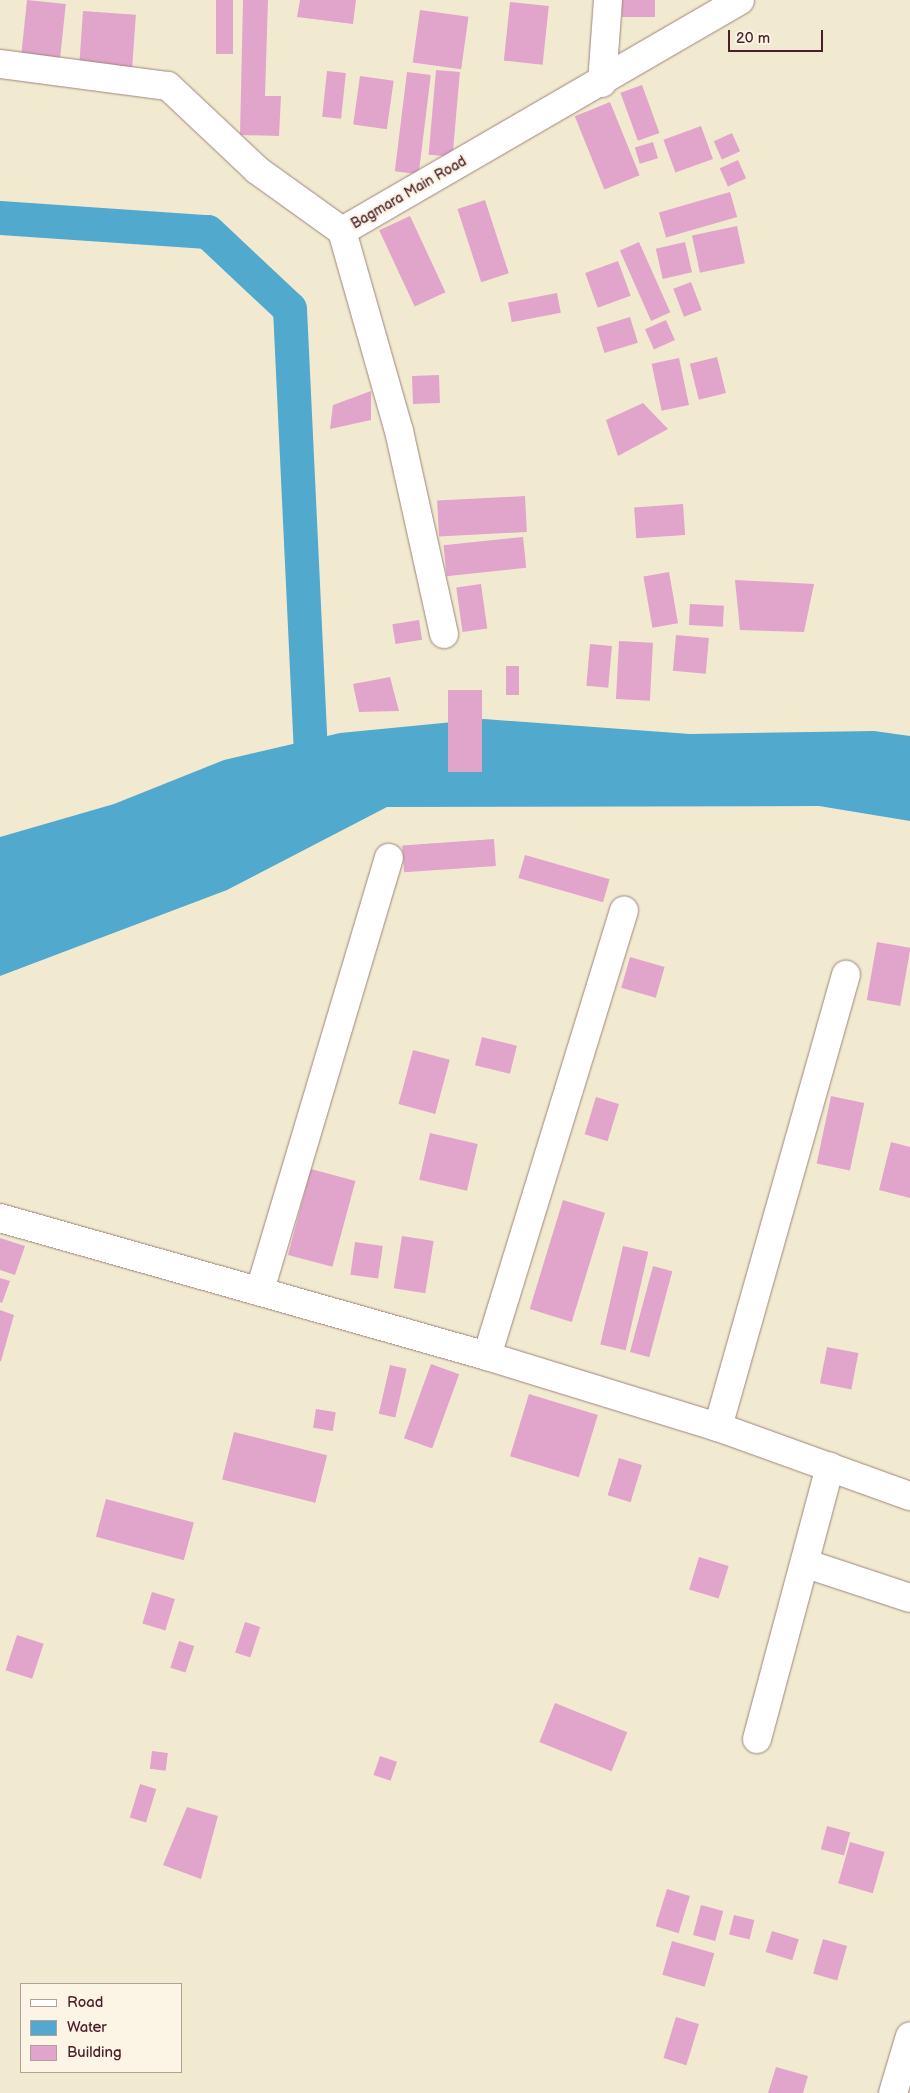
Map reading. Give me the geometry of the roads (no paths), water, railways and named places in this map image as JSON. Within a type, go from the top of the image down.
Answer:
[{"type":"street","points":[[602,83],[608,0]]},
{"type":"street","name":"Bagmara Main Road","points":[[0,64],[168,86],[257,170],[342,231],[602,83],[740,0]]},
{"type":"street","points":[[342,231],[399,431],[444,634]]},
{"type":"street","points":[[260,1290],[389,858]]},
{"type":"street","points":[[487,1356],[624,911]]},
{"type":"street","points":[[718,1427],[846,975]]},
{"type":"street","points":[[0,1218],[260,1290],[487,1356],[718,1427],[910,1496]]},
{"type":"street","points":[[757,1740],[807,1564],[830,1467]]},
{"type":"street","points":[[807,1564],[910,1598]]},
{"type":"street","points":[[893,2093],[910,2036]]},
{"type":"water","points":[[484,719],[690,734],[874,731],[910,736],[910,821],[819,806],[387,807],[227,890],[0,976],[0,837],[114,804],[224,760],[340,733]]},
{"type":"waterway","points":[[0,218],[208,232],[290,309],[312,781]]}]
